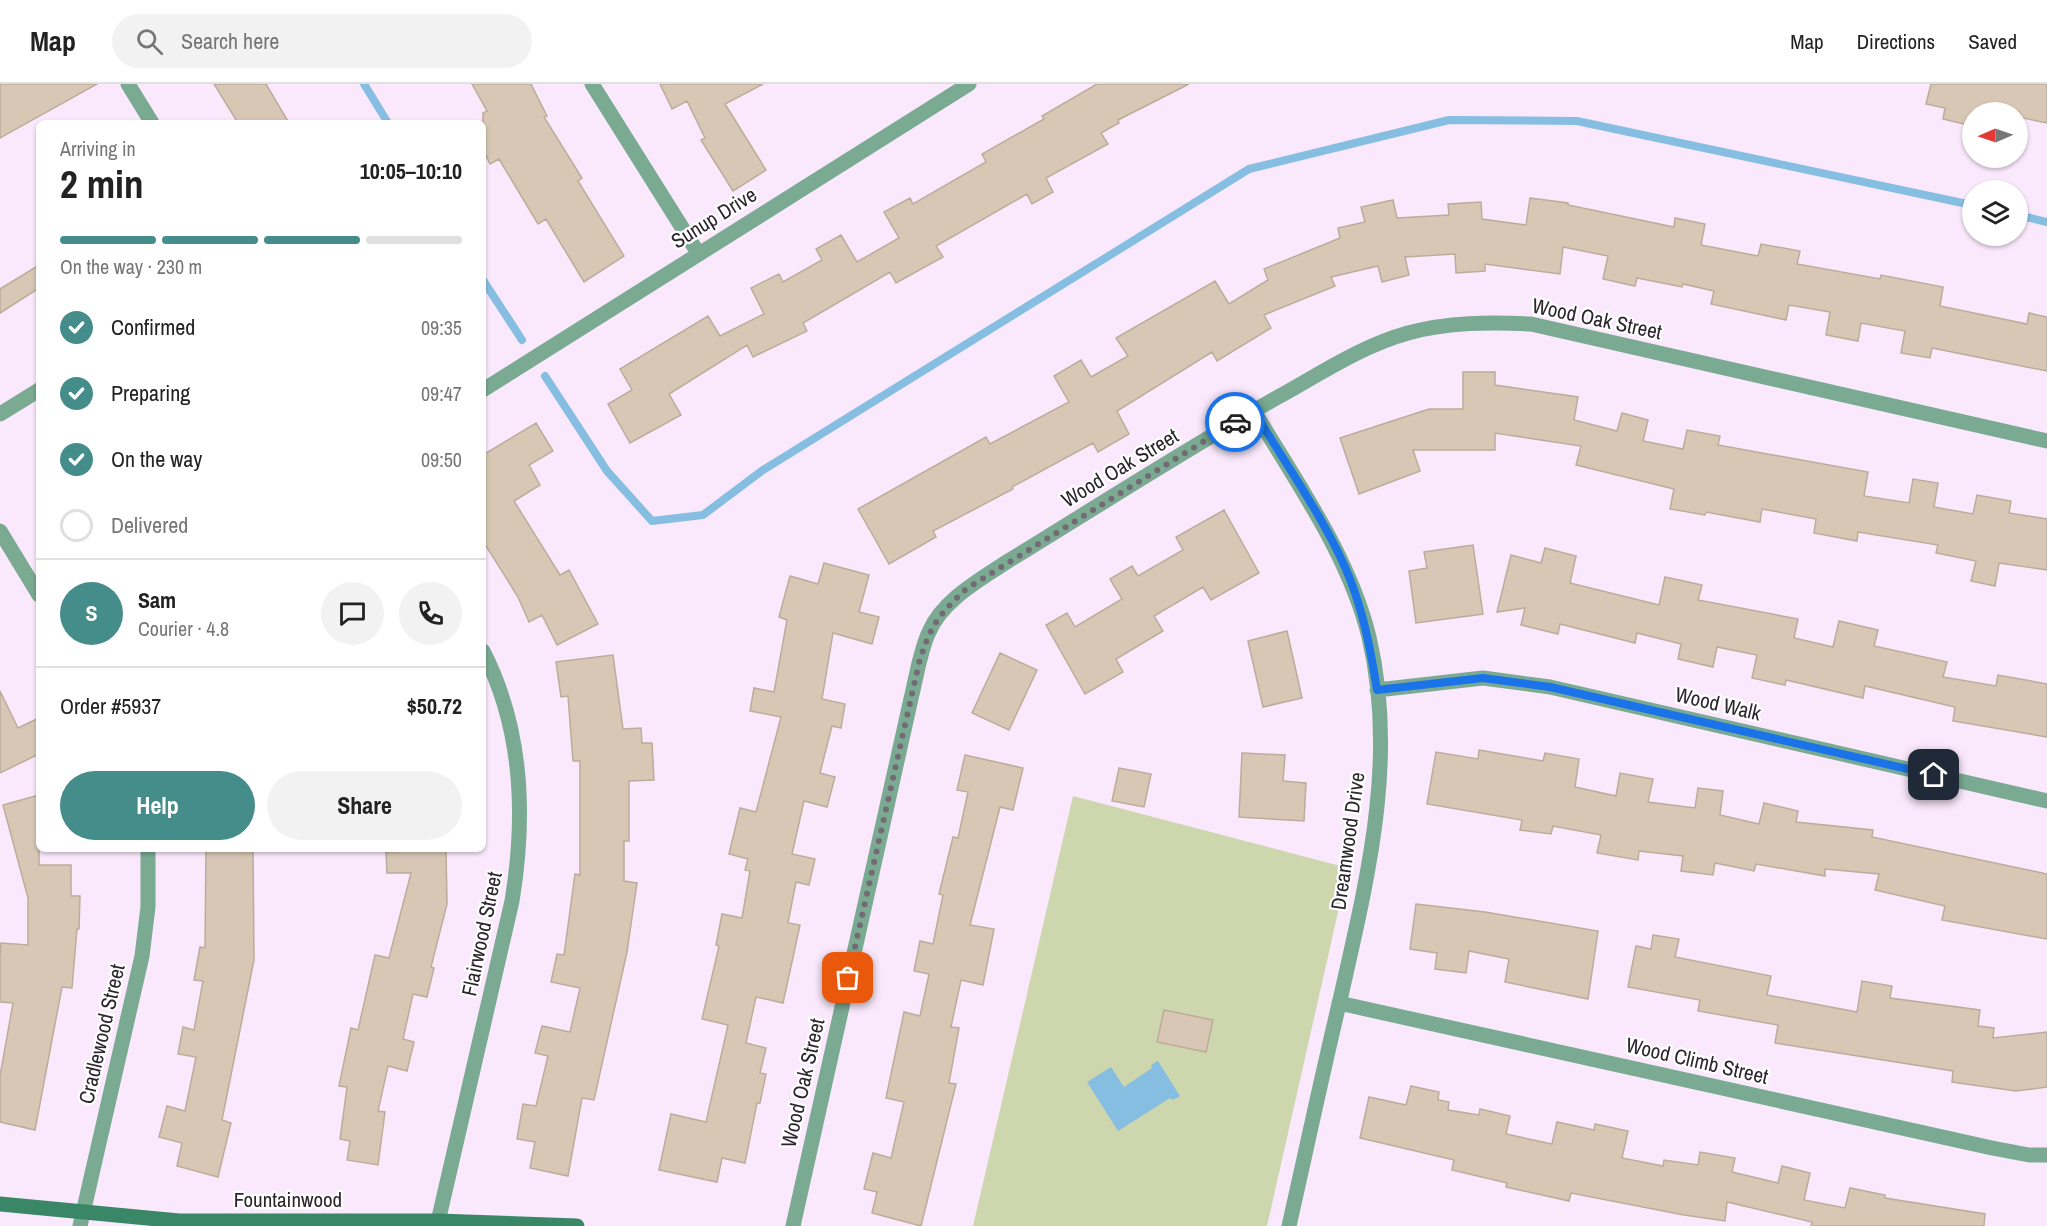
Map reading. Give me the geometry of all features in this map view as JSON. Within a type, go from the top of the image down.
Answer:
[{"type":"street","points":[[128,84],[150,120]]},
{"type":"street","points":[[592,84],[698,253]]},
{"type":"street","name":"Sunup Drive","points":[[486,388],[969,84]]},
{"type":"street","name":"Wood Oak Street","points":[[793,1226],[914,686],[929,630],[948,607],[986,576],[1254,411],[1357,352],[1408,333],[1452,325],[1496,322],[1531,324],[2047,441]]},
{"type":"street","points":[[0,414],[36,392]]},
{"type":"street","name":"Dreamwood Drive","points":[[1254,411],[1349,577],[1369,636],[1377,690],[1381,765],[1376,828],[1289,1226]]},
{"type":"street","points":[[0,531],[36,591]]},
{"type":"street","name":"Flairwood Street","points":[[437,1223],[512,901],[518,862],[520,794],[516,755],[506,702],[486,658]]},
{"type":"street","name":"Wood Walk","points":[[1377,690],[1483,678],[1550,687],[2047,801]]},
{"type":"street","name":"Cradlewood Street","points":[[82,1219],[142,956],[148,907],[148,852]]},
{"type":"street","name":"Wood Climb Street","points":[[1339,1003],[1992,1148],[2029,1155],[2047,1155]]},
{"type":"street","name":"Fountainwood","points":[[0,1204],[82,1219],[577,1226]]},
{"type":"green space","points":[[1073,796],[1348,868],[1267,1226],[973,1226]]},
{"type":"water","points":[[1158,1061],[1180,1096],[1173,1100],[1170,1098],[1118,1131],[1087,1082],[1111,1067],[1124,1087],[1152,1068],[1151,1065]]},
{"type":"building","points":[[0,84],[97,84],[0,138]]},
{"type":"building","points":[[214,84],[266,84],[287,120],[236,120]]},
{"type":"building","points":[[472,84],[531,84],[547,116],[544,117],[582,178],[578,181],[624,256],[584,282],[546,219],[538,224],[499,159],[490,164],[486,155],[486,120],[483,120],[483,113],[487,111]]},
{"type":"building","points":[[660,84],[763,84],[725,104],[766,170],[733,191],[701,140],[705,138],[687,101],[672,109]]},
{"type":"building","points":[[1097,84],[1189,84],[1118,120],[1119,123],[1101,133],[1108,144],[1046,178],[1053,192],[1032,204],[1027,194],[936,246],[943,257],[896,283],[890,272],[803,323],[807,331],[753,357],[747,345],[669,394],[681,415],[630,443],[608,404],[632,390],[620,369],[708,316],[720,336],[764,314],[751,288],[779,274],[783,282],[822,260],[816,249],[841,235],[857,262],[899,238],[884,212],[910,198],[913,204],[986,162],[982,154],[1044,119],[1042,116]]},
{"type":"building","points":[[1931,84],[2047,84],[2047,123],[2028,119],[2028,102],[1962,102],[1962,124],[1943,119],[1945,108],[1926,104]]},
{"type":"building","points":[[1530,198],[1568,203],[1568,205],[1674,227],[1675,218],[1705,224],[1701,245],[1758,256],[1761,244],[1800,251],[1797,264],[1880,279],[1881,275],[1943,287],[1940,306],[2027,324],[2029,313],[2047,317],[2047,371],[1932,348],[1930,358],[1901,353],[1905,331],[1861,323],[1858,341],[1826,335],[1830,312],[1789,305],[1786,320],[1711,304],[1714,291],[1683,284],[1682,287],[1637,278],[1635,286],[1603,279],[1608,256],[1563,247],[1560,274],[1485,264],[1485,271],[1456,273],[1455,254],[1405,257],[1409,275],[1382,282],[1378,266],[1331,277],[1335,286],[1264,315],[1271,328],[1217,361],[1212,352],[1117,411],[1129,434],[1098,452],[1093,443],[933,531],[936,537],[889,564],[858,509],[986,437],[990,444],[1069,402],[1054,376],[1081,360],[1091,377],[1128,356],[1116,338],[1215,281],[1229,304],[1268,280],[1264,269],[1340,238],[1338,228],[1365,222],[1361,207],[1393,200],[1397,218],[1449,215],[1448,204],[1481,202],[1482,219],[1526,225]]},
{"type":"building","points":[[36,267],[36,290],[0,313],[0,289]]},
{"type":"building","points":[[1463,372],[1495,372],[1495,385],[1578,397],[1574,420],[1617,431],[1622,413],[1648,420],[1643,441],[1683,449],[1687,430],[1720,436],[1718,445],[1868,472],[1864,496],[1909,503],[1913,479],[1938,483],[1934,507],[1973,514],[1977,495],[2011,501],[2009,513],[2047,519],[2047,570],[1999,563],[1995,586],[1971,581],[1976,561],[1936,553],[1938,545],[1858,532],[1857,541],[1814,533],[1816,519],[1762,509],[1760,522],[1706,512],[1705,515],[1670,509],[1674,489],[1576,465],[1581,446],[1495,433],[1495,450],[1413,450],[1420,471],[1359,494],[1340,438],[1429,409],[1463,409]]},
{"type":"building","points":[[536,423],[553,451],[529,465],[540,485],[514,501],[560,575],[569,570],[598,624],[557,645],[542,615],[529,622],[518,597],[486,546],[486,453]]},
{"type":"building","points":[[1224,510],[1259,573],[1211,600],[1203,587],[1154,616],[1163,631],[1116,659],[1123,672],[1085,694],[1046,625],[1067,613],[1075,627],[1122,599],[1110,579],[1132,566],[1138,576],[1183,550],[1176,537]]},
{"type":"building","points":[[1473,545],[1483,614],[1416,623],[1409,571],[1427,568],[1424,552]]},
{"type":"building","points":[[1545,548],[1576,556],[1570,583],[1659,605],[1665,577],[1702,585],[1698,600],[1798,619],[1794,638],[1833,647],[1839,621],[1878,630],[1874,646],[1947,662],[1943,677],[1996,686],[1998,675],[2047,684],[2047,737],[1953,721],[1955,707],[1865,686],[1863,698],[1786,680],[1785,685],[1752,678],[1757,655],[1717,647],[1713,667],[1678,659],[1681,644],[1637,633],[1635,643],[1560,624],[1558,634],[1521,625],[1525,608],[1497,612],[1511,555],[1541,563]]},
{"type":"building","points":[[824,563],[869,575],[859,612],[879,617],[872,644],[833,633],[822,699],[845,704],[841,728],[832,726],[820,773],[835,777],[827,807],[804,801],[792,854],[815,859],[809,885],[796,882],[788,923],[800,925],[783,1003],[756,997],[746,1043],[766,1048],[760,1073],[766,1074],[760,1103],[757,1103],[745,1163],[722,1158],[717,1182],[659,1170],[671,1114],[706,1122],[728,1025],[702,1019],[719,946],[716,945],[722,914],[742,918],[750,871],[745,870],[748,859],[729,854],[740,808],[756,812],[781,717],[750,711],[754,688],[774,692],[787,620],[779,617],[790,576],[818,584]]},
{"type":"building","points":[[1287,631],[1302,698],[1263,707],[1248,641]]},
{"type":"building","points":[[1000,653],[1037,670],[1009,730],[972,713]]},
{"type":"building","points":[[613,655],[623,729],[641,728],[642,743],[652,743],[654,780],[629,781],[629,841],[624,841],[624,881],[637,883],[627,952],[594,1100],[582,1098],[568,1176],[530,1168],[535,1142],[517,1139],[523,1104],[536,1106],[548,1056],[535,1053],[542,1026],[570,1032],[580,988],[551,982],[557,954],[564,955],[575,874],[580,875],[580,761],[573,761],[568,696],[561,697],[556,662]]},
{"type":"building","points":[[0,691],[18,728],[36,719],[36,755],[0,773]]},
{"type":"building","points":[[1479,750],[1543,761],[1545,753],[1579,759],[1575,787],[1616,796],[1620,773],[1653,779],[1648,802],[1695,808],[1698,788],[1723,791],[1720,815],[1759,824],[1764,803],[1798,811],[1796,822],[1873,830],[1872,837],[2047,874],[2047,939],[1942,920],[1945,906],[1875,890],[1879,874],[1825,869],[1825,876],[1756,864],[1754,871],[1715,863],[1713,875],[1681,871],[1683,856],[1639,851],[1638,860],[1597,853],[1601,835],[1553,826],[1551,834],[1520,830],[1522,820],[1427,804],[1436,752],[1478,759]]},
{"type":"building","points":[[1242,753],[1285,755],[1283,781],[1306,783],[1304,821],[1239,817]]},
{"type":"building","points":[[965,755],[1023,768],[1013,810],[1000,807],[970,925],[994,929],[983,985],[961,980],[951,1027],[959,1028],[949,1083],[956,1084],[921,1226],[872,1213],[877,1192],[864,1189],[873,1153],[891,1158],[904,1102],[886,1098],[904,1012],[920,1016],[929,974],[914,971],[920,941],[933,944],[943,895],[939,894],[953,837],[958,838],[968,792],[957,790]]},
{"type":"building","points":[[1119,768],[1151,774],[1144,807],[1112,801]]},
{"type":"building","points":[[36,796],[36,852],[39,852],[39,865],[71,865],[71,896],[80,896],[79,929],[77,929],[72,988],[62,987],[35,1130],[0,1122],[0,1076],[13,1003],[0,1002],[1,943],[28,945],[28,898],[3,805]]},
{"type":"building","points":[[206,852],[253,852],[254,960],[222,1120],[231,1123],[218,1177],[177,1166],[182,1143],[159,1137],[167,1106],[185,1111],[196,1057],[178,1054],[183,1027],[194,1030],[203,981],[194,980],[200,947],[205,948]]},
{"type":"building","points":[[386,852],[446,852],[447,904],[431,967],[434,968],[427,997],[413,994],[403,1039],[414,1042],[407,1071],[388,1066],[378,1111],[385,1112],[378,1165],[347,1160],[350,1141],[340,1139],[347,1087],[339,1086],[351,1028],[358,1030],[375,955],[389,958],[411,873],[387,873]]},
{"type":"building","points":[[1416,904],[1485,912],[1598,931],[1588,999],[1505,982],[1509,959],[1469,951],[1466,973],[1435,969],[1437,953],[1410,949]]},
{"type":"building","points":[[1653,935],[1679,939],[1675,957],[1771,976],[1767,995],[1857,1012],[1862,981],[1892,986],[1890,998],[1980,1010],[1978,1026],[1994,1028],[1993,1038],[2047,1032],[2047,1087],[2016,1091],[1952,1082],[1953,1071],[1775,1043],[1778,1025],[1698,1011],[1700,1000],[1628,987],[1636,946],[1651,949]]},
{"type":"building","points":[[1164,1010],[1213,1020],[1206,1052],[1157,1042]]},
{"type":"building","points":[[1411,1086],[1439,1092],[1438,1100],[1449,1102],[1448,1110],[1479,1115],[1480,1109],[1510,1116],[1506,1134],[1552,1144],[1557,1122],[1594,1130],[1595,1124],[1628,1131],[1622,1158],[1663,1166],[1664,1160],[1698,1165],[1700,1152],[1735,1158],[1732,1172],[1778,1183],[1782,1166],[1810,1173],[1804,1200],[1845,1208],[1850,1188],[1885,1195],[1885,1198],[1985,1214],[1984,1226],[1811,1226],[1812,1222],[1727,1202],[1725,1221],[1571,1193],[1569,1201],[1506,1187],[1507,1183],[1452,1170],[1454,1160],[1360,1138],[1369,1097],[1406,1105]]},
{"type":"waterway","points":[[364,84],[386,120]]},
{"type":"waterway","points":[[545,376],[607,471],[652,521],[703,515],[763,470],[1249,169],[1449,120],[1577,121],[1962,203]]},
{"type":"waterway","points":[[2028,217],[2047,222]]},
{"type":"waterway","points":[[486,285],[522,340]]},
{"type":"way so far","points":[[848,978],[919,663],[929,630],[966,589],[1235,422]]},
{"type":"route","points":[[1235,422],[1254,411],[1327,534],[1349,577],[1369,636],[1377,690],[1483,678],[1550,687],[1934,775]]}]
